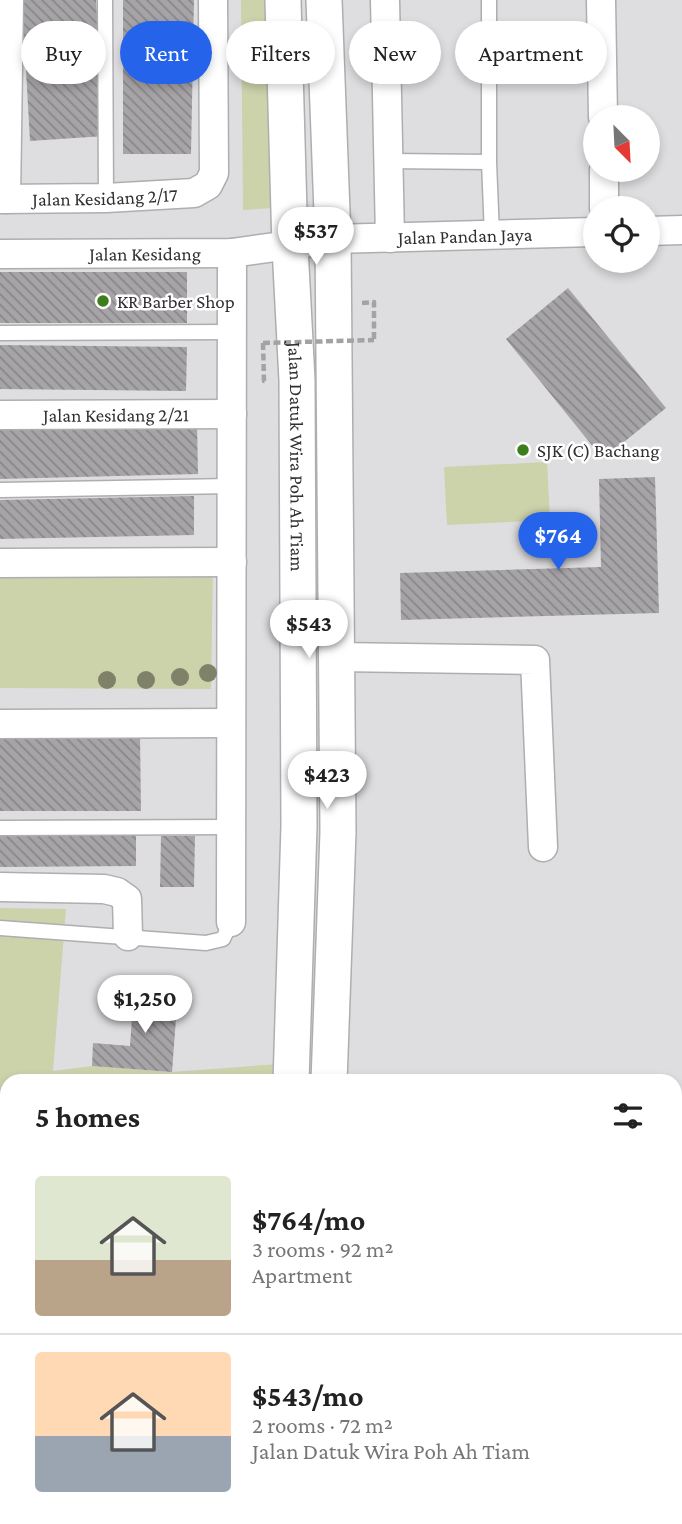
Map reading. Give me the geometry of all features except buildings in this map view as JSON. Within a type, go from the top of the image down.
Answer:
[{"type":"street","points":[[3,199],[9,0]]},
{"type":"street","name":"Jalan Kesidang 2/17","points":[[3,199],[106,198],[194,193],[208,185],[214,173],[214,0]]},
{"type":"street","name":"Jalan Datuk Wira Poh Ah Tiam","points":[[283,0],[297,380],[299,799],[291,1074]]},
{"type":"street","name":"Jalan Datuk Wira Poh Ah Tiam","points":[[324,0],[333,239],[338,832],[329,1074]]},
{"type":"street","points":[[385,0],[390,238]]},
{"type":"street","points":[[601,0],[603,105]]},
{"type":"street","points":[[660,231],[682,230]]},
{"type":"street","name":"Jalan Pandan Jaya","points":[[290,247],[333,239],[583,232]]},
{"type":"street","name":"Jalan Kesidang","points":[[0,254],[232,253],[290,247]]},
{"type":"street","points":[[231,922],[232,253]]},
{"type":"street","name":"Jalan Kesidang 2/21","points":[[0,415],[232,414]]},
{"type":"street","points":[[0,563],[232,562]]},
{"type":"street","points":[[337,657],[535,660],[543,847]]},
{"type":"street","points":[[0,724],[231,723]]},
{"type":"street","points":[[0,887],[104,889],[117,892],[127,899],[128,936]]},
{"type":"lane","points":[[105,0],[106,198]]},
{"type":"lane","points":[[489,0],[492,235]]},
{"type":"lane","points":[[388,161],[489,162]]},
{"type":"lane","points":[[0,332],[231,332]]},
{"type":"lane","points":[[0,490],[232,486]]},
{"type":"lane","points":[[0,828],[231,827]]},
{"type":"lane","points":[[0,929],[206,943],[223,939],[231,922]]},
{"type":"path","points":[[263,343],[374,340]]},
{"type":"green space","points":[[241,0],[283,0],[284,21],[241,21]]},
{"type":"green space","points":[[242,84],[285,84],[289,207],[243,210]]},
{"type":"green space","points":[[547,462],[550,520],[447,525],[444,467]]},
{"type":"green space","points":[[213,562],[211,689],[0,688],[0,563]]},
{"type":"green space","points":[[0,908],[66,909],[53,1071],[92,1066],[172,1072],[279,1064],[278,1074],[0,1074]]},
{"type":"place","name":"KR Barber Shop","points":[[103,301]]},
{"type":"place","name":"SJK (C) Bachang","points":[[523,450]]}]
